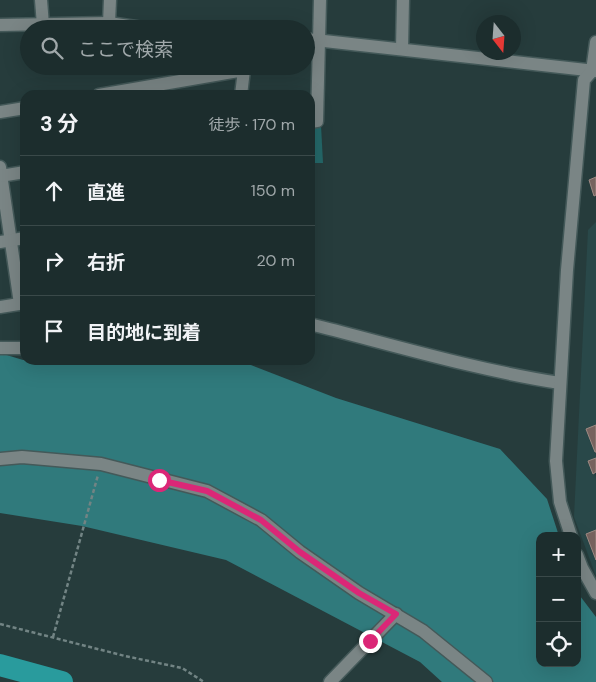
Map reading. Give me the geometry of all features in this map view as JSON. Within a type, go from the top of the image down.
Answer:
[{"type":"street","points":[[41,0],[43,20]]},
{"type":"street","points":[[109,20],[110,0]]},
{"type":"street","points":[[315,29],[320,0]]},
{"type":"street","points":[[402,49],[405,1]]},
{"type":"street","points":[[0,25],[20,25]]},
{"type":"street","points":[[315,40],[594,71]]},
{"type":"street","points":[[570,532],[560,502],[556,461],[560,383],[566,279],[584,80],[594,71],[596,42]]},
{"type":"street","points":[[128,90],[215,75]]},
{"type":"street","points":[[242,90],[243,75]]},
{"type":"street","points":[[315,75],[317,121],[315,121]]},
{"type":"street","points":[[0,112],[20,109]]},
{"type":"street","points":[[20,172],[1,173],[5,241],[20,296]]},
{"type":"street","points":[[5,241],[20,239]]},
{"type":"street","points":[[0,307],[20,303]]},
{"type":"street","points":[[315,325],[470,364],[560,383]]},
{"type":"street","points":[[0,348],[20,348]]},
{"type":"street","points":[[0,459],[22,457],[101,464],[207,491],[261,520],[300,552],[359,593],[423,632],[486,682]]},
{"type":"street","points":[[581,565],[596,593]]},
{"type":"street","points":[[330,682],[396,614]]},
{"type":"path","points":[[53,637],[101,464]]},
{"type":"path","points":[[0,624],[125,656],[182,668],[204,682]]},
{"type":"shaded area","points":[[321,125],[323,163],[315,163],[315,126]]},
{"type":"shaded area","points":[[596,222],[596,576],[574,517],[588,230]]},
{"type":"shaded area","points":[[0,353],[20,359],[20,365],[251,365],[336,398],[500,449],[547,499],[558,532],[536,532],[536,667],[581,667],[581,597],[596,617],[596,682],[442,682],[420,662],[226,560],[82,526],[0,513]]},
{"type":"building","points":[[596,177],[596,195],[594,196],[589,180]]},
{"type":"building","points":[[596,425],[596,452],[595,452],[586,429]]},
{"type":"building","points":[[596,458],[596,472],[593,474],[588,461]]},
{"type":"building","points":[[596,530],[596,560],[586,534]]},
{"type":"waterway","points":[[0,665],[62,682]]},
{"type":"route","points":[[159,480],[207,491],[261,520],[300,552],[359,593],[396,614],[370,641]]}]
